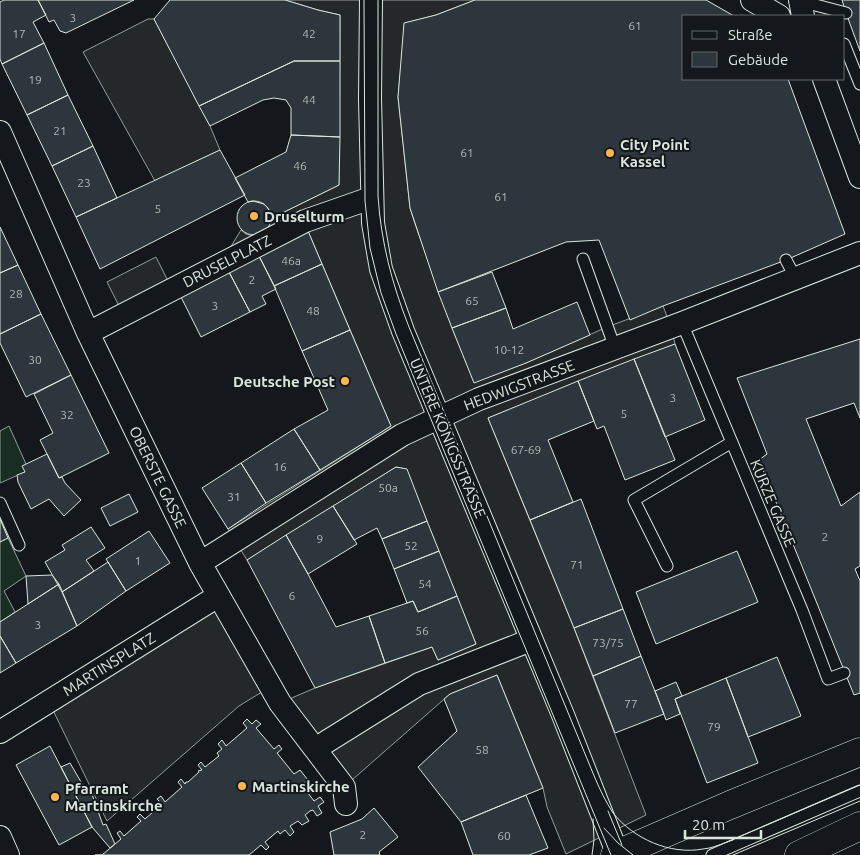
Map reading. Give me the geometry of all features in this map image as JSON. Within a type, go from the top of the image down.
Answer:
[{"type":"main road","points":[[629,853],[730,805],[860,752]]},
{"type":"main road","points":[[799,855],[860,826]]},
{"type":"street","name":"UNTERE KÖNIGSSTRASSE","points":[[371,0],[372,198],[376,247],[388,291],[531,640],[563,714],[629,853]]},
{"type":"street","points":[[752,0],[777,15]]},
{"type":"street","points":[[800,0],[803,15]]},
{"type":"street","points":[[824,80],[860,177]]},
{"type":"street","name":"OBERSTE GASSE","points":[[0,132],[88,333],[200,563],[280,703],[344,787],[346,804]]},
{"type":"street","name":"DRUSELPLATZ","points":[[88,333],[305,221],[372,198]]},
{"type":"street","name":"HEDWIGSTRASSE","points":[[200,563],[402,436],[479,399],[682,323],[791,269],[860,253]]},
{"type":"street","name":"MARTINSPLATZ","points":[[0,732],[218,596]]},
{"type":"street","points":[[315,749],[419,684],[531,640]]},
{"type":"street","points":[[0,837],[8,855]]},
{"type":"lane","points":[[800,0],[846,14]]},
{"type":"lane","points":[[845,46],[857,69],[860,84]]},
{"type":"lane","points":[[583,259],[614,348]]},
{"type":"lane","name":"KURZE GASSE","points":[[682,323],[802,610],[828,679],[844,673]]},
{"type":"lane","points":[[667,566],[634,500],[732,442]]},
{"type":"lane","points":[[0,503],[19,545]]},
{"type":"lane","points":[[712,855],[860,791]]},
{"type":"green space","points":[[9,426],[26,464],[25,472],[0,483],[0,431]]},
{"type":"green space","points":[[8,538],[26,576],[4,591],[15,612],[0,622],[0,542]]},
{"type":"shaded area","points":[[285,0],[475,0],[436,15],[405,23],[398,97],[410,208],[452,328],[474,382],[526,363],[607,327],[663,306],[671,327],[675,344],[488,418],[574,628],[646,815],[566,854],[547,807],[543,788],[497,675],[450,694],[344,787],[280,703],[315,688],[432,647],[438,660],[476,644],[406,469],[396,467],[247,560],[228,529],[391,426],[308,231],[227,253],[241,230],[246,234],[254,236],[266,231],[272,218],[339,185],[340,15]]},
{"type":"shaded area","points":[[148,19],[154,19],[210,126],[220,150],[155,181],[83,52]]},
{"type":"shaded area","points":[[156,257],[169,283],[120,308],[107,282]]},
{"type":"shaded area","points":[[218,596],[270,687],[239,706],[107,821],[49,702]]},
{"type":"building","points":[[4,0],[38,0],[46,15],[33,22],[44,43],[2,64],[0,59],[0,2]]},
{"type":"building","points":[[38,0],[134,0],[66,33],[60,31],[54,20],[49,22]]},
{"type":"building","points":[[170,0],[285,0],[340,15],[340,61],[294,61],[199,106],[154,19]]},
{"type":"building","name":"City Point Kassel","points":[[475,0],[706,0],[732,15],[682,15],[682,80],[788,80],[845,234],[786,260],[630,320],[599,240],[566,242],[438,292],[410,208],[398,97],[404,23],[436,15]]},
{"type":"building","points":[[842,0],[860,0],[860,51],[846,13]]},
{"type":"building","points":[[44,43],[68,95],[27,115],[2,64]]},
{"type":"building","points":[[294,61],[340,61],[340,137],[291,135],[291,108],[286,100],[274,98],[263,100],[210,126],[199,106]]},
{"type":"building","points":[[68,95],[93,146],[52,166],[27,115]]},
{"type":"building","points":[[291,135],[340,137],[339,185],[272,218],[264,204],[253,201],[248,202],[235,178],[286,152]]},
{"type":"building","points":[[93,146],[117,198],[76,217],[52,166]]},
{"type":"building","points":[[220,150],[245,195],[100,269],[76,217]]},
{"type":"building","name":"Druselturm","points":[[254,201],[261,202],[266,206],[270,211],[270,225],[266,230],[261,234],[254,235],[247,234],[242,230],[238,225],[237,218],[238,211],[242,206],[247,202]]},
{"type":"building","points":[[0,227],[18,265],[0,273]]},
{"type":"building","points":[[308,231],[322,264],[274,286],[259,256]]},
{"type":"building","points":[[259,256],[276,289],[262,296],[266,304],[250,312],[229,272]]},
{"type":"building","points":[[322,264],[350,330],[302,351],[274,286]]},
{"type":"building","points":[[18,265],[41,314],[0,334],[0,273]]},
{"type":"building","points":[[229,272],[250,312],[201,337],[181,297]]},
{"type":"building","points":[[492,272],[506,308],[452,328],[438,292]]},
{"type":"building","points":[[577,302],[590,335],[474,383],[452,328],[506,308],[513,329]]},
{"type":"building","points":[[41,314],[71,375],[26,397],[0,343],[0,334]]},
{"type":"building","points":[[350,330],[391,426],[320,470],[294,429],[328,410],[302,351]]},
{"type":"building","points":[[860,339],[860,418],[854,403],[806,419],[841,506],[860,492],[860,566],[855,569],[860,581],[860,693],[854,695],[759,460],[767,454],[737,378]]},
{"type":"building","points":[[675,344],[705,420],[665,437],[634,359]]},
{"type":"building","points":[[634,359],[675,460],[625,480],[604,426],[597,429],[578,381]]},
{"type":"building","points":[[71,375],[109,453],[59,478],[40,440],[53,433],[34,394]]},
{"type":"building","points":[[578,381],[594,421],[548,440],[573,502],[530,520],[488,418]]},
{"type":"building","points":[[294,429],[320,470],[266,503],[241,463]]},
{"type":"building","points":[[47,454],[59,478],[62,477],[65,483],[81,500],[64,516],[49,499],[31,509],[18,482],[17,475],[25,472],[22,466]]},
{"type":"building","points":[[241,463],[266,503],[228,529],[202,488]]},
{"type":"building","points":[[396,467],[407,469],[427,521],[382,539],[377,528],[354,540],[333,506]]},
{"type":"building","points":[[129,494],[138,512],[110,526],[101,508]]},
{"type":"building","points":[[581,499],[623,609],[574,628],[530,520]]},
{"type":"building","points":[[333,506],[357,544],[308,574],[286,535]]},
{"type":"building","points":[[0,519],[8,538],[0,542]]},
{"type":"building","points":[[427,521],[439,551],[394,569],[382,539]]},
{"type":"building","points":[[91,527],[105,548],[86,560],[94,571],[62,592],[45,562],[65,550],[62,545]]},
{"type":"building","points":[[149,531],[170,563],[126,591],[106,559]]},
{"type":"building","points":[[286,535],[336,627],[369,616],[385,663],[315,688],[247,560]]},
{"type":"building","points":[[439,551],[457,596],[418,612],[413,601],[407,603],[394,569]]},
{"type":"building","points":[[737,551],[758,602],[656,644],[636,592]]},
{"type":"building","points":[[108,562],[126,591],[77,626],[62,592]]},
{"type":"building","points":[[52,575],[59,584],[28,604],[26,576]]},
{"type":"building","points":[[59,584],[77,626],[16,663],[0,636],[0,622]]},
{"type":"building","points":[[457,596],[476,644],[438,660],[432,647],[385,663],[369,616],[413,601],[418,612]]},
{"type":"building","points":[[623,609],[641,656],[593,676],[574,628]]},
{"type":"building","points":[[0,636],[16,663],[0,673]]},
{"type":"building","points":[[641,656],[664,714],[615,733],[593,676]]},
{"type":"building","points":[[777,657],[801,716],[748,737],[726,678]]},
{"type":"building","points":[[497,675],[543,788],[461,822],[418,767],[457,731],[444,699],[450,694]]},
{"type":"building","points":[[726,678],[758,763],[707,783],[675,699]]},
{"type":"building","points":[[676,682],[682,696],[675,699],[680,714],[666,720],[655,691]]},
{"type":"building","name":"Martinskirche","points":[[247,719],[252,724],[256,720],[261,724],[256,728],[274,749],[279,745],[282,749],[277,753],[294,774],[300,770],[308,780],[302,785],[314,801],[320,797],[324,802],[318,806],[322,813],[317,816],[313,810],[310,811],[305,815],[309,821],[302,825],[298,821],[290,826],[294,832],[290,836],[285,830],[280,834],[278,831],[265,842],[269,847],[266,850],[261,845],[249,855],[102,855],[121,839],[117,833],[120,831],[124,836],[141,821],[137,817],[140,814],[145,819],[162,804],[157,799],[161,796],[165,802],[182,787],[178,782],[181,779],[185,784],[198,771],[202,770],[198,765],[201,762],[205,767],[219,756],[217,753],[222,749],[218,744],[222,740],[226,746],[247,728],[243,723]]},
{"type":"building","name":"Pfarramt Martinskirche","points":[[50,746],[92,827],[59,845],[16,765]]},
{"type":"building","points":[[70,763],[84,787],[89,786],[103,825],[106,824],[115,844],[110,848],[92,827],[61,767]]},
{"type":"building","points":[[526,795],[548,848],[529,855],[473,855],[461,822]]},
{"type":"building","points":[[374,808],[398,837],[379,852],[380,855],[334,855],[330,832],[362,819]]},
{"type":"tram line","points":[[364,0],[365,201],[370,248],[381,293],[396,334],[611,855]]},
{"type":"tram line","points":[[378,0],[379,213],[397,295],[595,778],[613,813],[631,830],[654,843],[678,850],[691,850],[711,848],[733,840]]},
{"type":"tram line","points":[[727,842],[860,785]]},
{"type":"tram line","points":[[733,855],[860,801]]},
{"type":"tram line","points":[[608,811],[622,845]]},
{"type":"tram line","points":[[592,855],[594,840],[593,819]]},
{"type":"tram line","points":[[604,828],[633,855]]},
{"type":"place","name":"City Point Kassel","points":[[610,153]]},
{"type":"place","name":"Druselturm","points":[[254,216]]},
{"type":"place","name":"Deutsche Post","points":[[345,381]]},
{"type":"place","name":"Martinskirche","points":[[242,786]]},
{"type":"place","name":"Pfarramt Martinskirche","points":[[55,797]]}]
